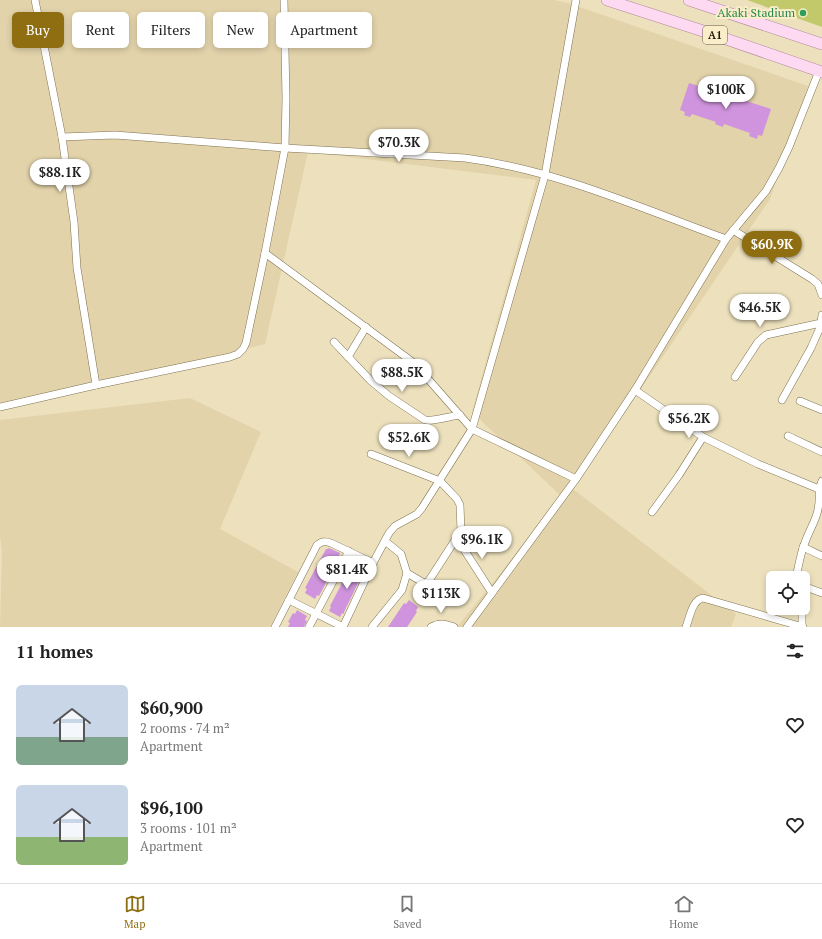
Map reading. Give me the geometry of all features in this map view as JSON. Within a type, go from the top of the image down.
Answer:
[{"type":"main road","name":"A1","points":[[607,0],[821,71]]},
{"type":"main road","name":"A1","points":[[689,0],[822,44]]},
{"type":"street","points":[[35,0],[62,137],[74,222],[77,268],[96,385]]},
{"type":"street","points":[[0,407],[230,357],[238,354],[243,349],[246,343],[265,253],[285,148],[286,98],[284,0]]},
{"type":"street","points":[[289,600],[343,627],[389,533],[395,526],[417,514],[422,508],[472,429],[545,175],[576,0]]},
{"type":"street","points":[[467,627],[576,479],[635,390],[726,239],[766,191],[789,147],[821,71]]},
{"type":"street","points":[[62,137],[114,135],[285,148],[479,160],[545,175],[585,187],[726,239]]},
{"type":"street","points":[[733,230],[812,279],[818,284],[822,295]]},
{"type":"street","points":[[265,253],[414,363],[472,429],[576,479]]},
{"type":"street","points":[[782,400],[811,348],[822,323],[822,315]]},
{"type":"street","points":[[735,377],[758,342],[766,335],[822,323]]},
{"type":"street","points":[[348,357],[366,327]]},
{"type":"street","points":[[334,342],[371,381],[389,396],[425,420],[429,422],[443,417],[460,415]]},
{"type":"street","points":[[635,390],[703,437],[758,464],[819,489]]},
{"type":"street","points":[[800,401],[822,410]]},
{"type":"street","points":[[788,436],[822,452]]},
{"type":"street","points":[[652,512],[679,475],[703,437]]},
{"type":"street","points":[[371,454],[440,481],[457,499],[460,505],[461,531],[465,551],[492,593]]},
{"type":"street","points":[[798,571],[803,547],[819,521],[819,489],[822,481]]},
{"type":"street","points":[[407,573],[421,582],[428,582],[461,531]]},
{"type":"street","points":[[372,627],[402,590],[407,573],[401,554],[385,540]]},
{"type":"street","points":[[275,627],[317,545],[321,542],[326,541],[373,563]]},
{"type":"street","points":[[803,547],[822,556]]},
{"type":"street","points":[[309,627],[315,613],[349,551]]},
{"type":"street","points":[[810,589],[822,593]]},
{"type":"street","points":[[686,627],[695,603],[699,599],[703,598],[802,627],[802,615]]},
{"type":"street","points":[[431,627],[438,623],[443,623],[454,627]]},
{"type":"shaded area","points":[[0,0],[554,0],[568,3],[808,86],[770,199],[573,489],[736,614],[731,627],[457,627],[562,497],[472,412],[536,180],[308,152],[265,344],[0,408]]},
{"type":"shaded area","points":[[190,398],[261,432],[220,529],[298,572],[270,627],[0,627],[2,553],[0,535],[0,420]]},
{"type":"green space","name":"Akaki Stadium","points":[[747,0],[822,0],[822,27]]},
{"type":"building","points":[[689,83],[724,94],[724,92],[735,95],[734,97],[771,109],[762,136],[758,135],[757,139],[749,136],[750,133],[724,124],[723,127],[715,124],[716,122],[692,114],[690,117],[684,115],[685,112],[680,110]]},
{"type":"building","points":[[329,548],[340,553],[340,556],[319,596],[317,595],[315,599],[305,593],[307,589],[305,588],[326,549]]},
{"type":"building","points":[[355,563],[365,569],[344,614],[342,613],[340,617],[329,611],[330,606],[351,566],[353,567]]},
{"type":"building","points":[[409,600],[418,607],[417,612],[407,627],[388,627],[404,603],[406,604]]},
{"type":"building","points":[[297,610],[307,616],[305,620],[307,621],[304,627],[288,627],[290,623],[288,622],[293,613],[295,614]]},
{"type":"place","name":"Akaki Stadium","points":[[803,13]]}]
